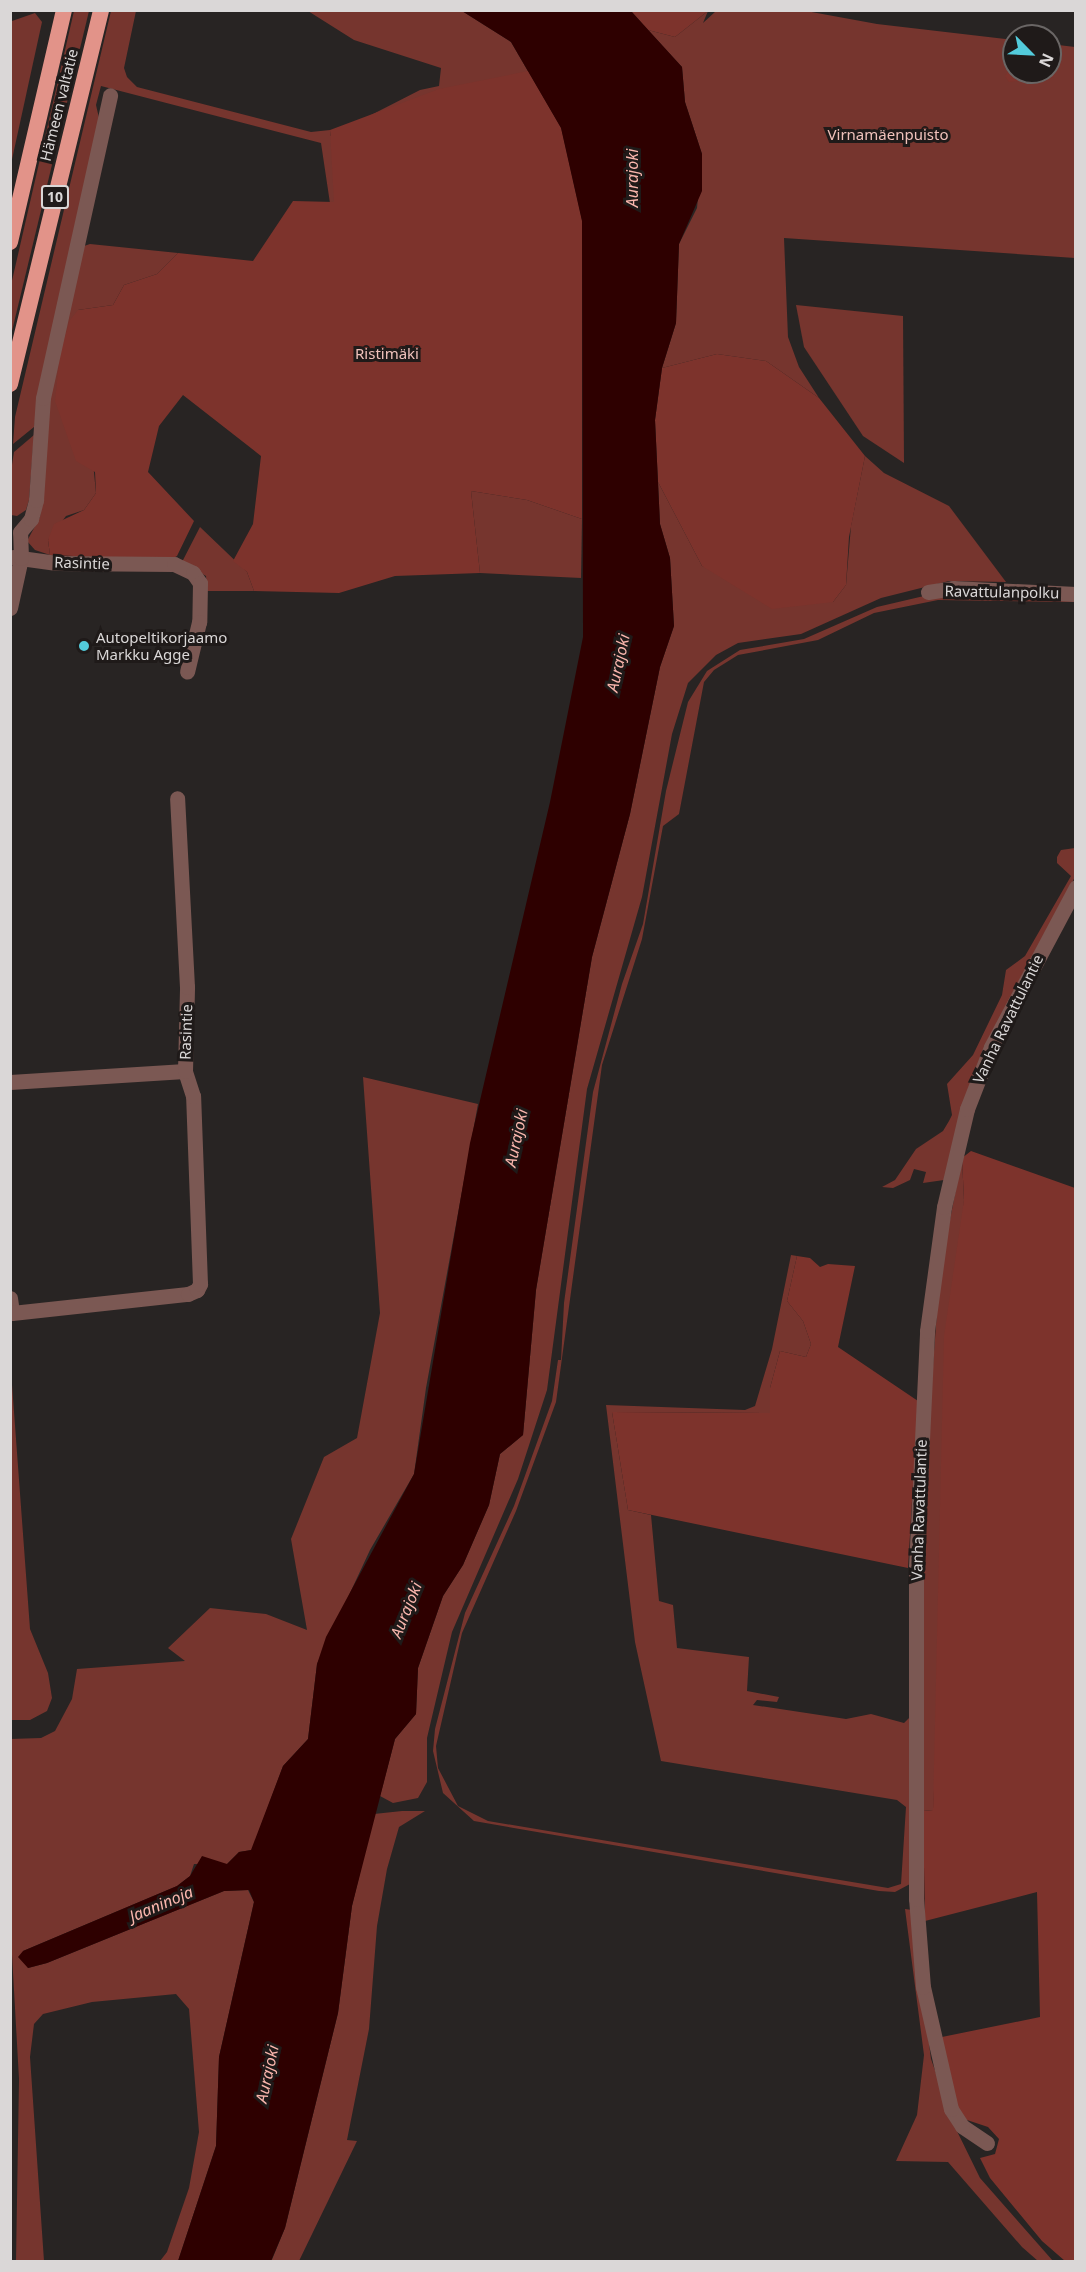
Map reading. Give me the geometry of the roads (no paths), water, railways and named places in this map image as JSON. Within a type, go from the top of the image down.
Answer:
[{"type":"highway","name":"Hämeen valtatie","points":[[10,242],[64,10]]},
{"type":"highway","name":"Hämeen valtatie","points":[[10,384],[101,10]]},
{"type":"street","points":[[10,608],[16,557],[15,532],[31,519],[36,500],[43,398],[110,95]]},
{"type":"street","name":"Rasintie","points":[[16,557],[57,563],[174,564],[193,573],[200,583],[199,622],[187,672]]},
{"type":"street","name":"Ravattulanpolku","points":[[928,592],[953,588],[1076,594]]},
{"type":"street","name":"Rasintie","points":[[10,1298],[12,1313],[188,1294],[197,1290],[202,1274],[193,1096],[185,1071],[189,1037],[177,798]]},
{"type":"street","name":"Vanha Ravattulantie","points":[[987,2143],[962,2126],[951,2109],[923,1987],[916,1899],[916,1567],[927,1330],[944,1207],[974,1088],[991,1047],[1076,887]]},
{"type":"street","points":[[10,1082],[185,1071]]},
{"type":"water","points":[[462,11],[631,11],[682,67],[685,102],[702,154],[702,191],[679,244],[676,323],[662,368],[655,420],[660,524],[670,558],[674,626],[660,667],[630,814],[592,957],[536,1290],[523,1435],[500,1454],[489,1505],[463,1565],[443,1596],[418,1668],[416,1714],[395,1739],[352,1906],[338,2013],[285,2228],[271,2261],[178,2261],[216,2146],[219,2057],[254,1902],[249,1890],[224,1891],[47,1963],[28,1968],[18,1957],[23,1951],[177,1886],[190,1876],[202,1856],[227,1864],[239,1852],[251,1850],[283,1766],[308,1739],[317,1664],[326,1637],[414,1474],[470,1143],[550,802],[583,637],[582,221],[561,128],[511,42]]},
{"type":"place","name":"Autopeltikorjaamo Markku Agge","points":[[84,646]]},
{"type":"park label","name":"Virnamäenpuisto","points":[[888,135]]},
{"type":"park label","name":"Ristimäki","points":[[387,354]]},
{"type":"water label","name":"Aurajoki","points":[[632,178]]},
{"type":"water label","name":"Aurajoki","points":[[618,663]]},
{"type":"water label","name":"Aurajoki","points":[[516,1138]]},
{"type":"water label","name":"Aurajoki","points":[[406,1610]]},
{"type":"water label","name":"Jaaninoja","points":[[161,1904]]},
{"type":"water label","name":"Aurajoki","points":[[267,2074]]}]
